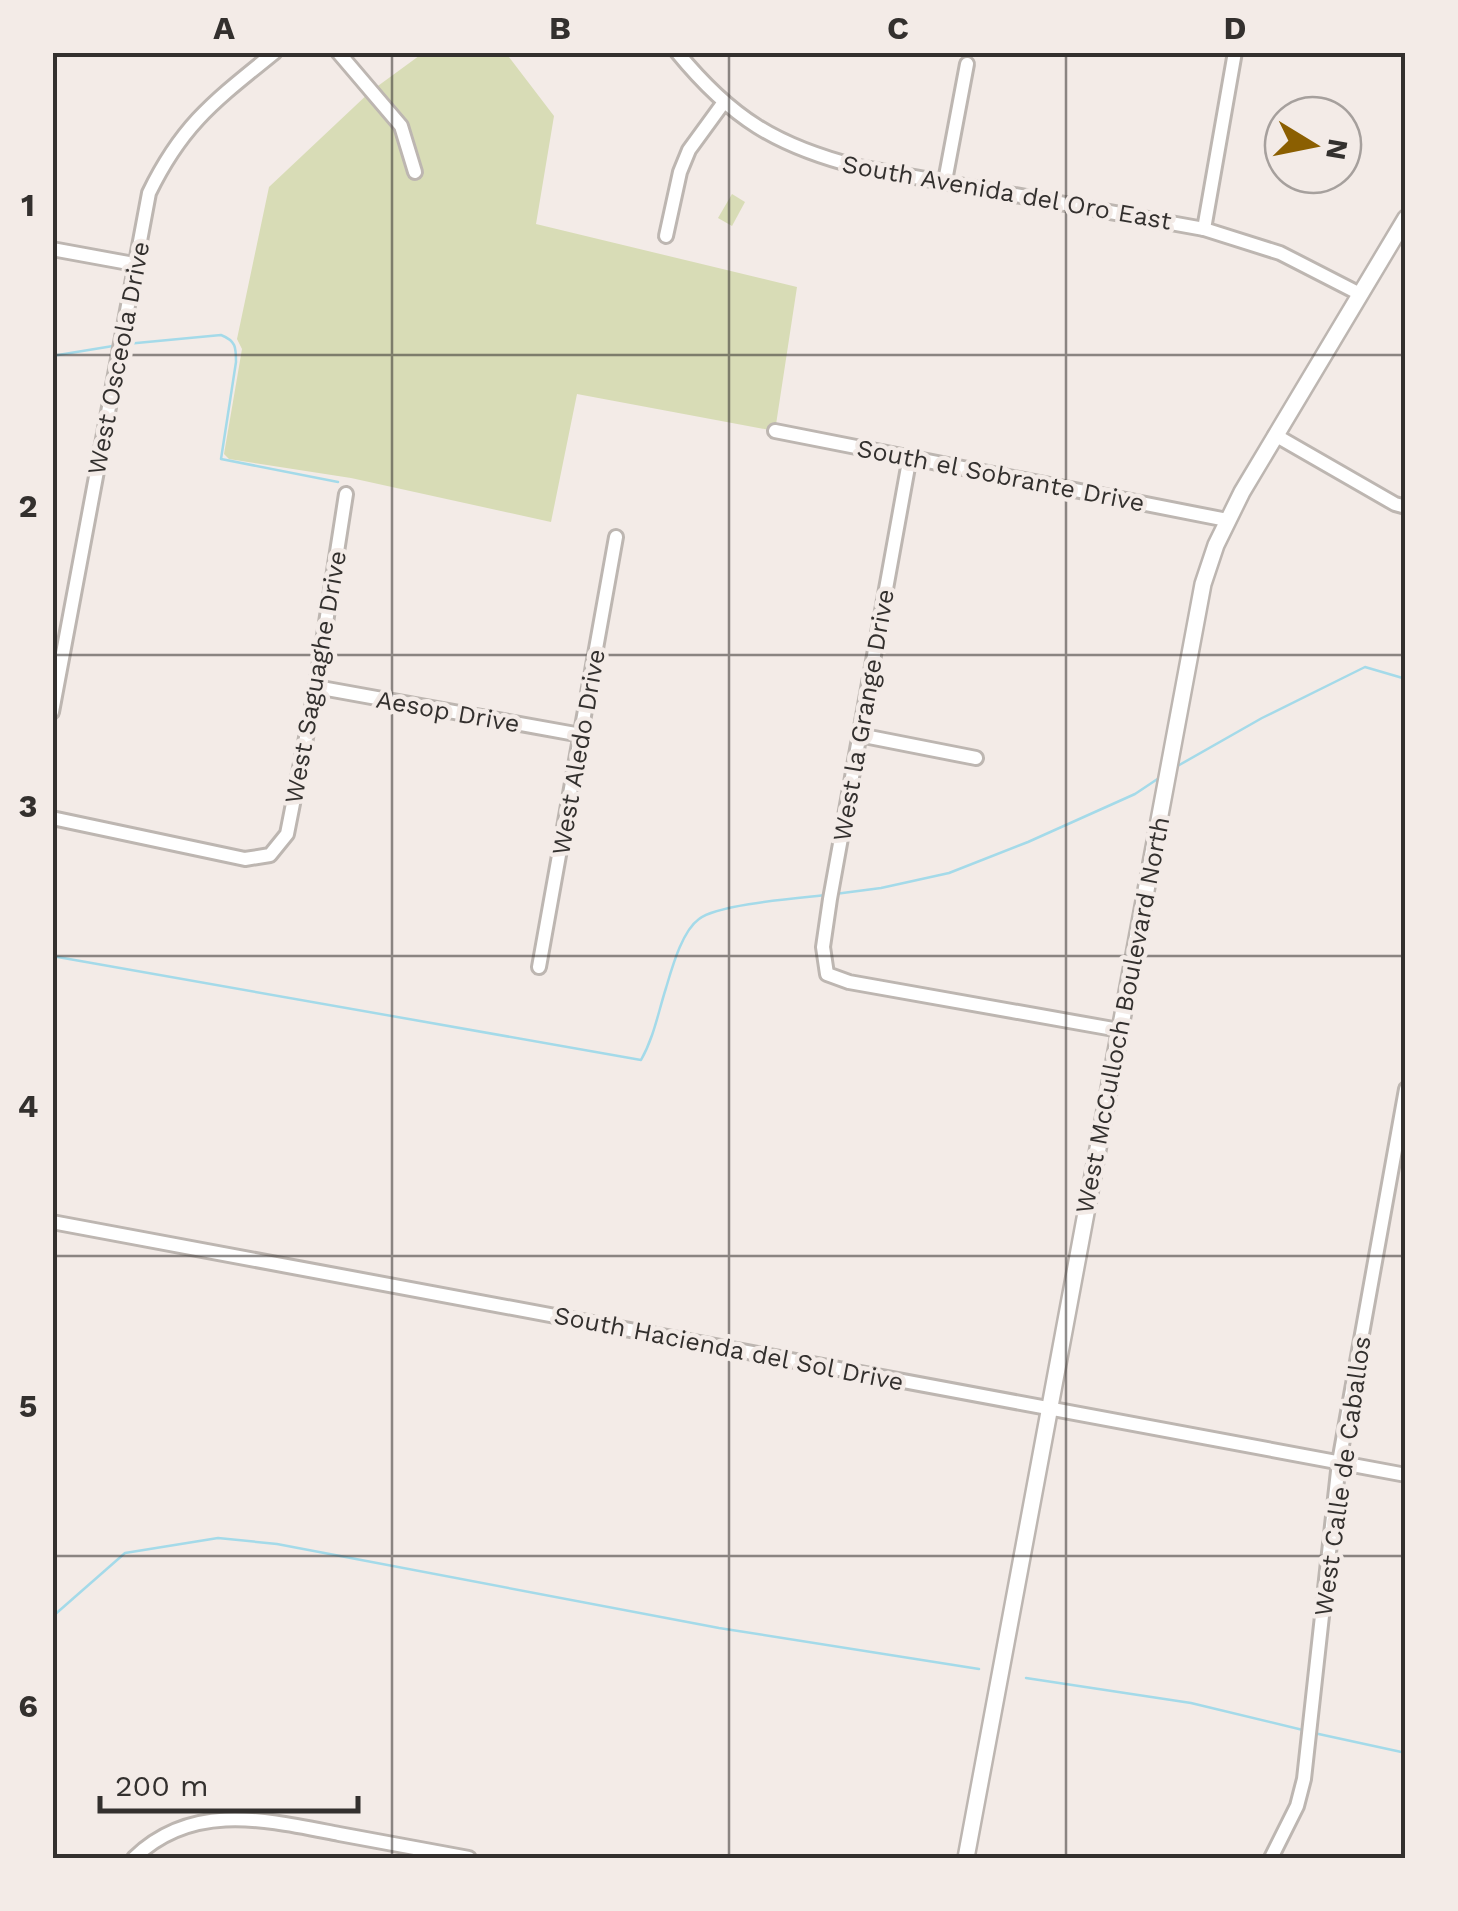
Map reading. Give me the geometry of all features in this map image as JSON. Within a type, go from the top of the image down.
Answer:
[{"type":"main road","name":"West McCulloch Boulevard North","points":[[966,1858],[1198,604],[1227,520],[1406,218]]},
{"type":"street","name":"West Osceola Drive","points":[[52,712],[150,194],[168,154],[204,109],[276,52]]},
{"type":"street","points":[[338,52],[401,126],[415,172]]},
{"type":"street","name":"South Avenida del Oro East","points":[[677,52],[705,87],[724,102],[775,140],[814,156],[1204,228],[1280,253],[1360,294]]},
{"type":"street","points":[[1204,228],[1235,52]]},
{"type":"street","points":[[945,181],[967,64]]},
{"type":"street","points":[[666,236],[680,172],[689,150],[724,102]]},
{"type":"street","points":[[52,249],[134,264]]},
{"type":"street","name":"South el Sobrante Drive","points":[[775,431],[1227,520]]},
{"type":"street","points":[[1276,435],[1406,508]]},
{"type":"street","name":"West la Grange Drive","points":[[910,456],[823,947],[827,974],[849,982],[1119,1030]]},
{"type":"street","name":"West Saguaghe Drive","points":[[52,818],[246,859],[270,854],[287,834],[316,686],[346,494]]},
{"type":"street","name":"West Aledo Drive","points":[[539,967],[616,537]]},
{"type":"street","name":"Aesop Drive","points":[[316,686],[581,735]]},
{"type":"street","points":[[858,735],[976,758]]},
{"type":"street","name":"West Calle de Caballos","points":[[1270,1858],[1297,1806],[1304,1779],[1339,1462],[1406,1089]]},
{"type":"street","name":"South Hacienda del Sol Drive","points":[[52,1222],[1406,1474]]},
{"type":"street","points":[[134,1858],[178,1828],[213,1818],[252,1817],[469,1858]]},
{"type":"green space","points":[[423,53],[506,53],[554,116],[536,224],[797,287],[775,431],[577,394],[551,522],[351,478],[229,459],[224,454],[242,349],[237,339],[269,187],[371,91]]},
{"type":"green space","points":[[732,194],[745,202],[732,226],[718,218]]},
{"type":"waterway","points":[[126,344],[221,335],[230,340],[236,362],[221,459],[338,482]]},
{"type":"waterway","points":[[52,356],[113,346]]},
{"type":"waterway","points":[[1174,768],[1262,718],[1365,667],[1406,679]]},
{"type":"waterway","points":[[835,894],[949,873],[1135,794],[1159,778]]},
{"type":"waterway","points":[[52,956],[641,1060],[653,1034],[678,950],[699,919],[741,906],[827,895]]},
{"type":"waterway","points":[[52,1617],[125,1553],[218,1538],[277,1544],[719,1628],[979,1669]]},
{"type":"waterway","points":[[1026,1678],[1191,1703],[1307,1731]]},
{"type":"waterway","points":[[1314,1733],[1406,1753]]}]
